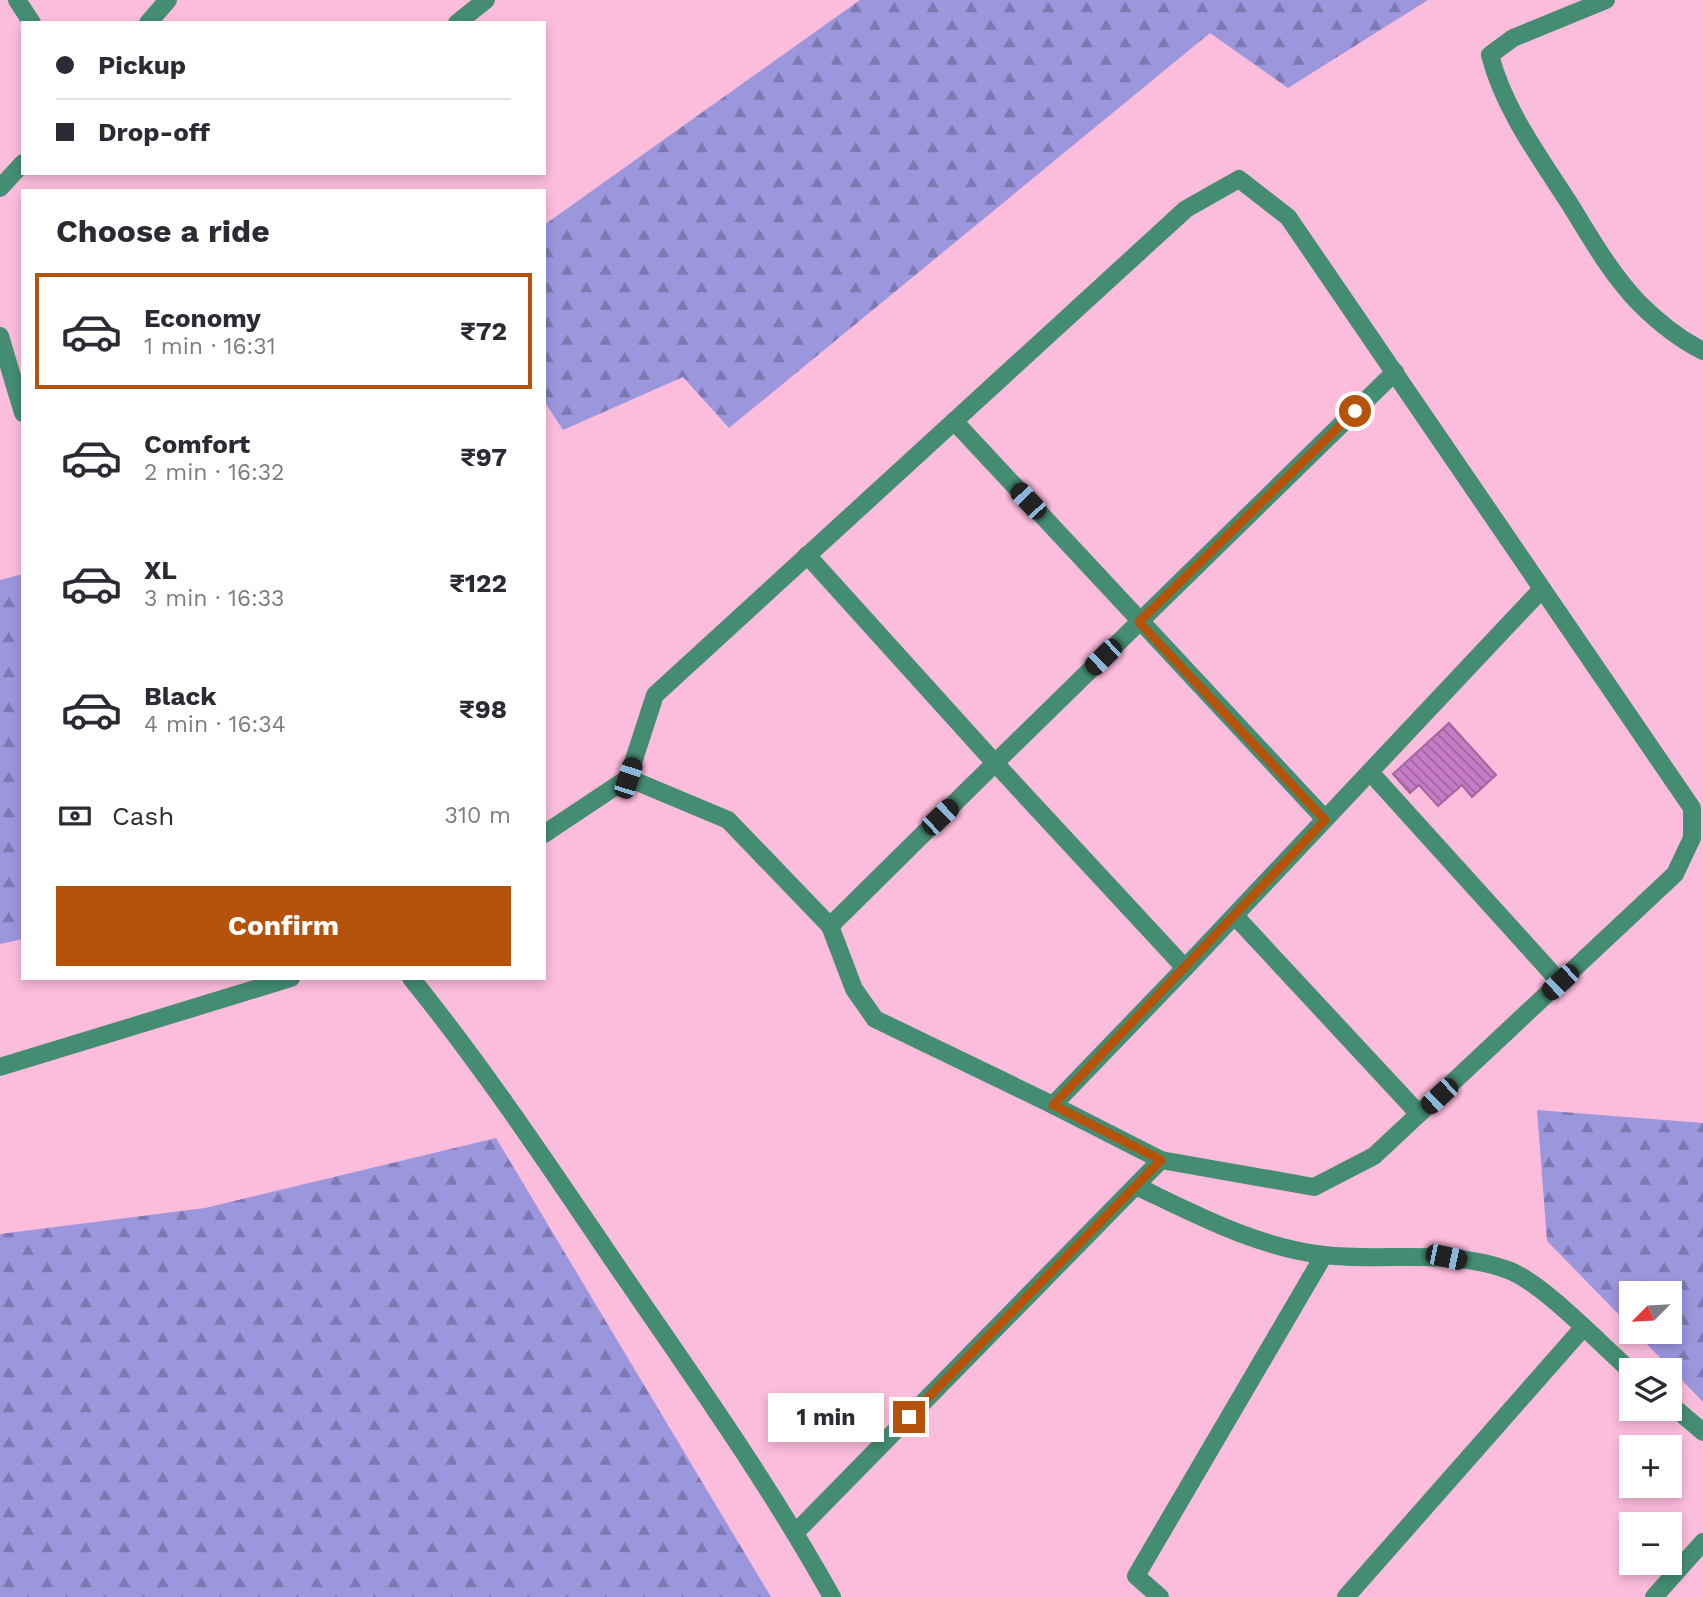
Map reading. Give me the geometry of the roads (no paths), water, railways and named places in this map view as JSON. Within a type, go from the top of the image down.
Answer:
[{"type":"street","points":[[17,0],[31,21]]},
{"type":"street","points":[[150,21],[168,0]]},
{"type":"street","points":[[460,21],[486,0]]},
{"type":"street","points":[[1606,0],[1513,38],[1490,55],[1497,80],[1531,144],[1581,223],[1638,301],[1682,341],[1703,351]]},
{"type":"street","points":[[0,188],[21,165]]},
{"type":"street","points":[[546,833],[628,778],[655,695],[1186,209],[1239,179],[1288,217],[1395,372],[1692,807],[1692,838],[1675,874],[1374,1156],[1314,1187],[1161,1160],[875,1019],[855,989],[830,926],[728,820],[628,778]]},
{"type":"street","points":[[0,336],[21,406]]},
{"type":"street","points":[[830,926],[1395,372]]},
{"type":"street","points":[[954,421],[1325,820]]},
{"type":"street","points":[[807,555],[1185,968]]},
{"type":"street","points":[[1053,1105],[1542,589]]},
{"type":"street","points":[[1370,772],[1560,982]]},
{"type":"street","points":[[1235,916],[1419,1114]]},
{"type":"street","points":[[0,1067],[284,980]]},
{"type":"street","points":[[413,980],[471,1052],[796,1532],[832,1597]]},
{"type":"street","points":[[796,1532],[1161,1160]]},
{"type":"street","points":[[1136,1186],[1239,1235],[1324,1255],[1446,1257],[1510,1270],[1554,1301],[1619,1361]]},
{"type":"street","points":[[1160,1597],[1136,1576],[1324,1255]]},
{"type":"street","points":[[1346,1597],[1582,1329]]},
{"type":"street","points":[[1682,1415],[1703,1433]]},
{"type":"street","points":[[1654,1597],[1703,1542]]}]
